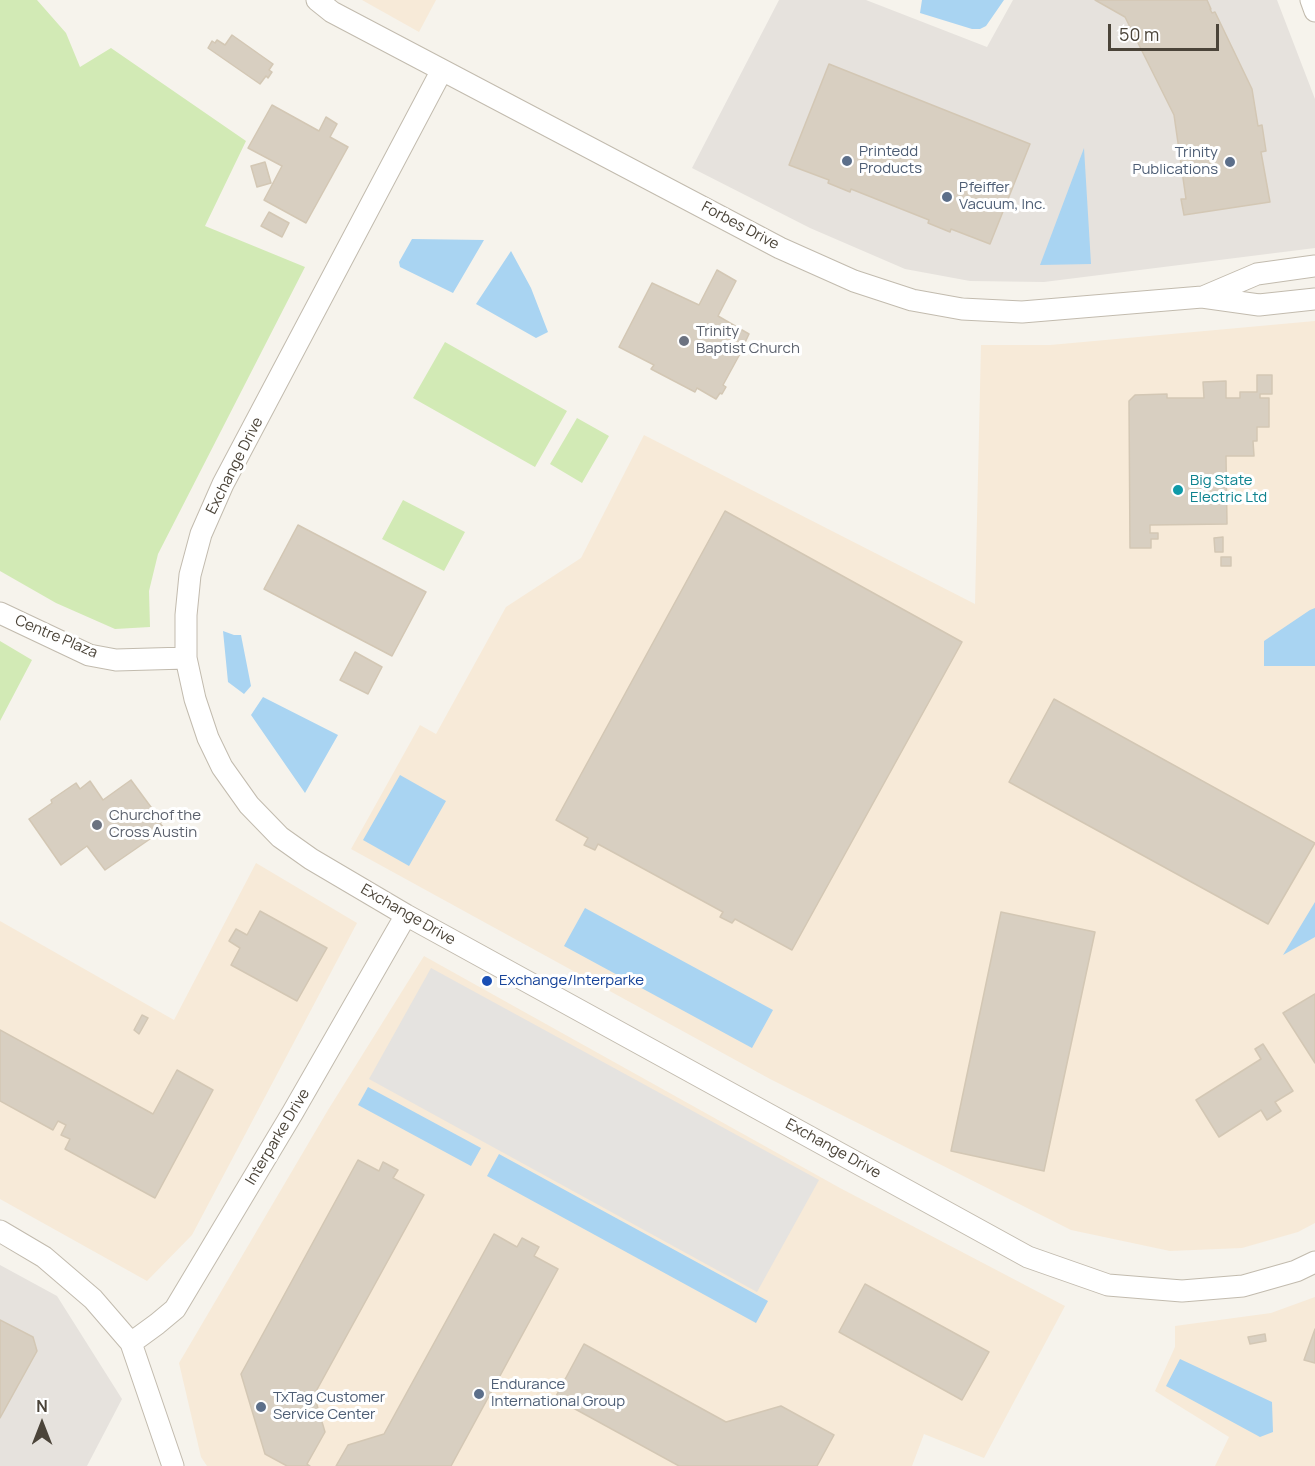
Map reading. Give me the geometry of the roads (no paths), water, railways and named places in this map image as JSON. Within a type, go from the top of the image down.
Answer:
[{"type":"street","name":"Forbes Drive","points":[[317,0],[332,12],[780,248],[854,281],[912,300],[962,309],[1022,312],[1202,297],[1259,304],[1315,299]]},
{"type":"street","points":[[1311,0],[1315,11]]},
{"type":"street","name":"Exchange Drive","points":[[442,70],[229,474],[201,534],[190,574],[186,615],[186,658],[195,699],[208,738],[222,766],[249,805],[280,837],[311,859],[405,915],[1028,1257],[1108,1285],[1182,1291],[1243,1286],[1296,1271],[1315,1262]]},
{"type":"street","name":"Forbes Drive","points":[[1202,297],[1257,274],[1315,266]]},
{"type":"street","name":"Centre Plaza","points":[[0,613],[89,655],[116,660],[186,658]]},
{"type":"street","name":"Interparke Drive","points":[[130,1342],[158,1324],[175,1309],[293,1112],[405,915]]},
{"type":"street","points":[[0,1231],[44,1257],[93,1299],[130,1342],[173,1466]]},
{"type":"water","points":[[922,0],[1004,0],[986,26],[972,29],[920,13]]},
{"type":"water","points":[[1084,148],[1091,264],[1040,265]]},
{"type":"water","points":[[412,239],[484,240],[453,293],[400,267],[399,262]]},
{"type":"water","points":[[511,251],[531,288],[548,332],[536,338],[476,304]]},
{"type":"water","points":[[1315,608],[1315,666],[1264,666],[1264,641]]},
{"type":"water","points":[[223,631],[241,635],[251,686],[244,694],[228,682]]},
{"type":"water","points":[[263,697],[338,735],[305,793],[251,715]]},
{"type":"water","points":[[400,775],[446,801],[409,866],[363,840]]},
{"type":"water","points":[[1315,902],[1315,937],[1283,955]]},
{"type":"water","points":[[585,908],[773,1010],[752,1048],[564,946]]},
{"type":"water","points":[[368,1087],[481,1148],[471,1166],[358,1105]]},
{"type":"water","points":[[499,1154],[768,1301],[756,1323],[487,1176]]},
{"type":"water","points":[[1180,1359],[1272,1402],[1273,1432],[1260,1437],[1166,1386]]},
{"type":"place","name":"Printedd Products","points":[[847,161]]},
{"type":"place","name":"Trinity Publications","points":[[1230,162]]},
{"type":"place","name":"Pfeiffer Vacuum, Inc.","points":[[947,197]]},
{"type":"place","name":"Trinity Baptist Church","points":[[684,341]]},
{"type":"place","name":"Big State Electric Ltd","points":[[1178,490]]},
{"type":"place","name":"Churchof the Cross Austin","points":[[97,825]]},
{"type":"place","name":"Exchange/Interparke","points":[[487,981]]},
{"type":"place","name":"Endurance International Group","points":[[479,1394]]},
{"type":"place","name":"TxTag Customer Service Center","points":[[261,1407]]}]
